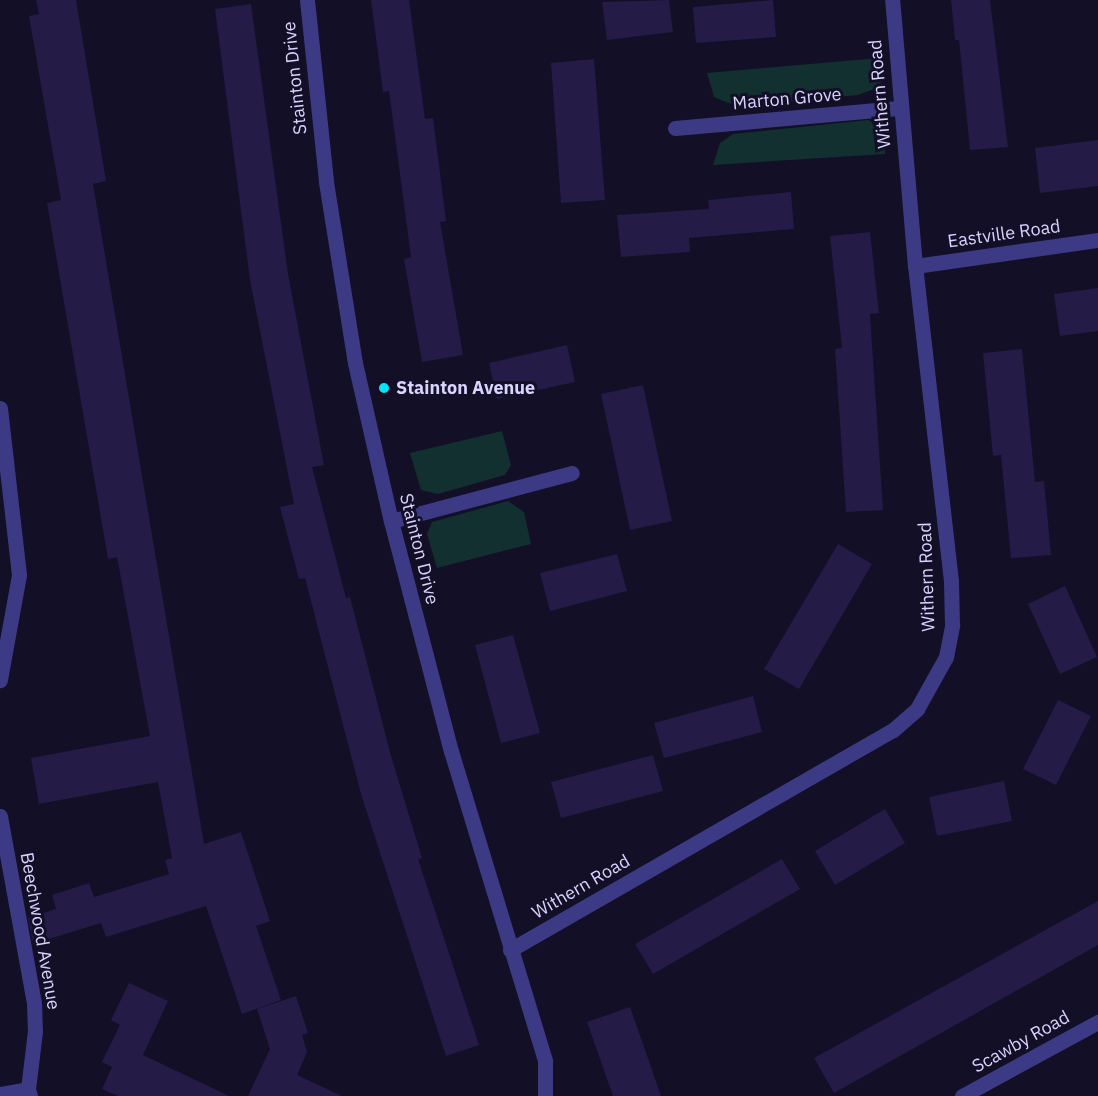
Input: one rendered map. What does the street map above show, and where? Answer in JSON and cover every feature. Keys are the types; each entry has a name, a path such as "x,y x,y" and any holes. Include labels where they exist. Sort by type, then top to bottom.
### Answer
{"street":[{"name":"Stainton Drive","path":"307,0 326,182 355,363 391,521 451,751 545,1061 545,1096"},
{"name":"Withern Road","path":"510,950 893,730 917,709 932,686 946,657 952,625 951,581 915,266 892,0"},
{"name":"Marton Grove","path":"675,128 901,108"},
{"name":"Eastville Road","path":"915,266 1098,240"},
{"path":"0,408 19,575 0,680"},
{"path":"391,521 572,473"},
{"name":"Beechwood Avenue","path":"0,816 34,1003 35,1031 29,1092"},
{"name":"Scawby Road","path":"963,1096 1098,1022"},
{"path":"0,1094 29,1092"}],"green space":[{"path":"879,58 881,82 877,88 858,95 736,106 714,97 707,73"},
{"path":"868,120 885,128 885,154 713,165 720,143 733,134"},
{"path":"502,431 511,465 505,475 438,494 421,490 410,453"},
{"path":"508,501 524,512 531,544 437,568 427,534 432,522"}],"building":[{"path":"36,0 76,0 106,181 93,184 204,844 241,832 270,921 256,926 281,1000 242,1014 206,906 106,937 101,923 33,944 28,918 56,909 52,895 89,883 94,897 169,874 165,860 172,858 158,782 39,804 31,758 150,736 117,557 108,559 47,203 61,200 29,16 39,14"},
{"path":"371,0 409,0 425,119 433,118 446,221 440,222 463,355 422,362 404,259 411,257 389,91 383,92"},
{"path":"669,0 673,32 607,40 602,2"},
{"path":"773,0 776,37 696,43 693,7"},
{"path":"951,0 990,0 1008,147 970,150 959,40 955,40"},
{"path":"251,4 288,274 324,465 312,467 346,598 350,597 391,756 422,858 418,859 479,1045 446,1056 361,794 305,578 299,579 280,507 294,504 250,280 215,9"},
{"path":"594,59 605,200 561,203 551,63"},
{"path":"1098,140 1098,186 1040,193 1035,148"},
{"path":"791,192 794,229 689,238 690,252 621,257 617,215 709,209 708,200"},
{"path":"870,232 879,313 870,314 883,510 846,512 835,349 842,348 830,236"},
{"path":"1098,288 1098,331 1060,336 1054,294"},
{"path":"567,345 575,382 497,399 489,363"},
{"path":"1022,349 1035,482 1044,481 1051,555 1011,558 1001,455 993,456 983,353"},
{"path":"643,385 672,521 630,530 601,394"},
{"path":"838,544 872,564 799,689 764,669"},
{"path":"617,554 627,591 550,611 540,573"},
{"path":"1065,586 1097,657 1060,674 1028,604"},
{"path":"513,635 540,733 501,743 475,645"},
{"path":"753,696 762,732 664,758 654,723"},
{"path":"1058,700 1091,716 1056,785 1023,769"},
{"path":"653,755 663,791 561,818 551,782"},
{"path":"1004,781 1012,821 937,836 929,797"},
{"path":"885,809 905,843 835,885 815,851"},
{"path":"782,859 800,889 653,974 635,944"},
{"path":"1098,901 1098,945 834,1093 814,1058"},
{"path":"129,983 168,1001 143,1055 229,1096 118,1096 102,1089 112,1067 102,1062 120,1025 111,1020"},
{"path":"296,996 308,1033 302,1035 307,1052 297,1075 342,1096 248,1096 270,1049 257,1009"},
{"path":"630,1007 661,1096 613,1096 587,1022"}],"place":[{"name":"Stainton Avenue","path":"384,388"}]}
